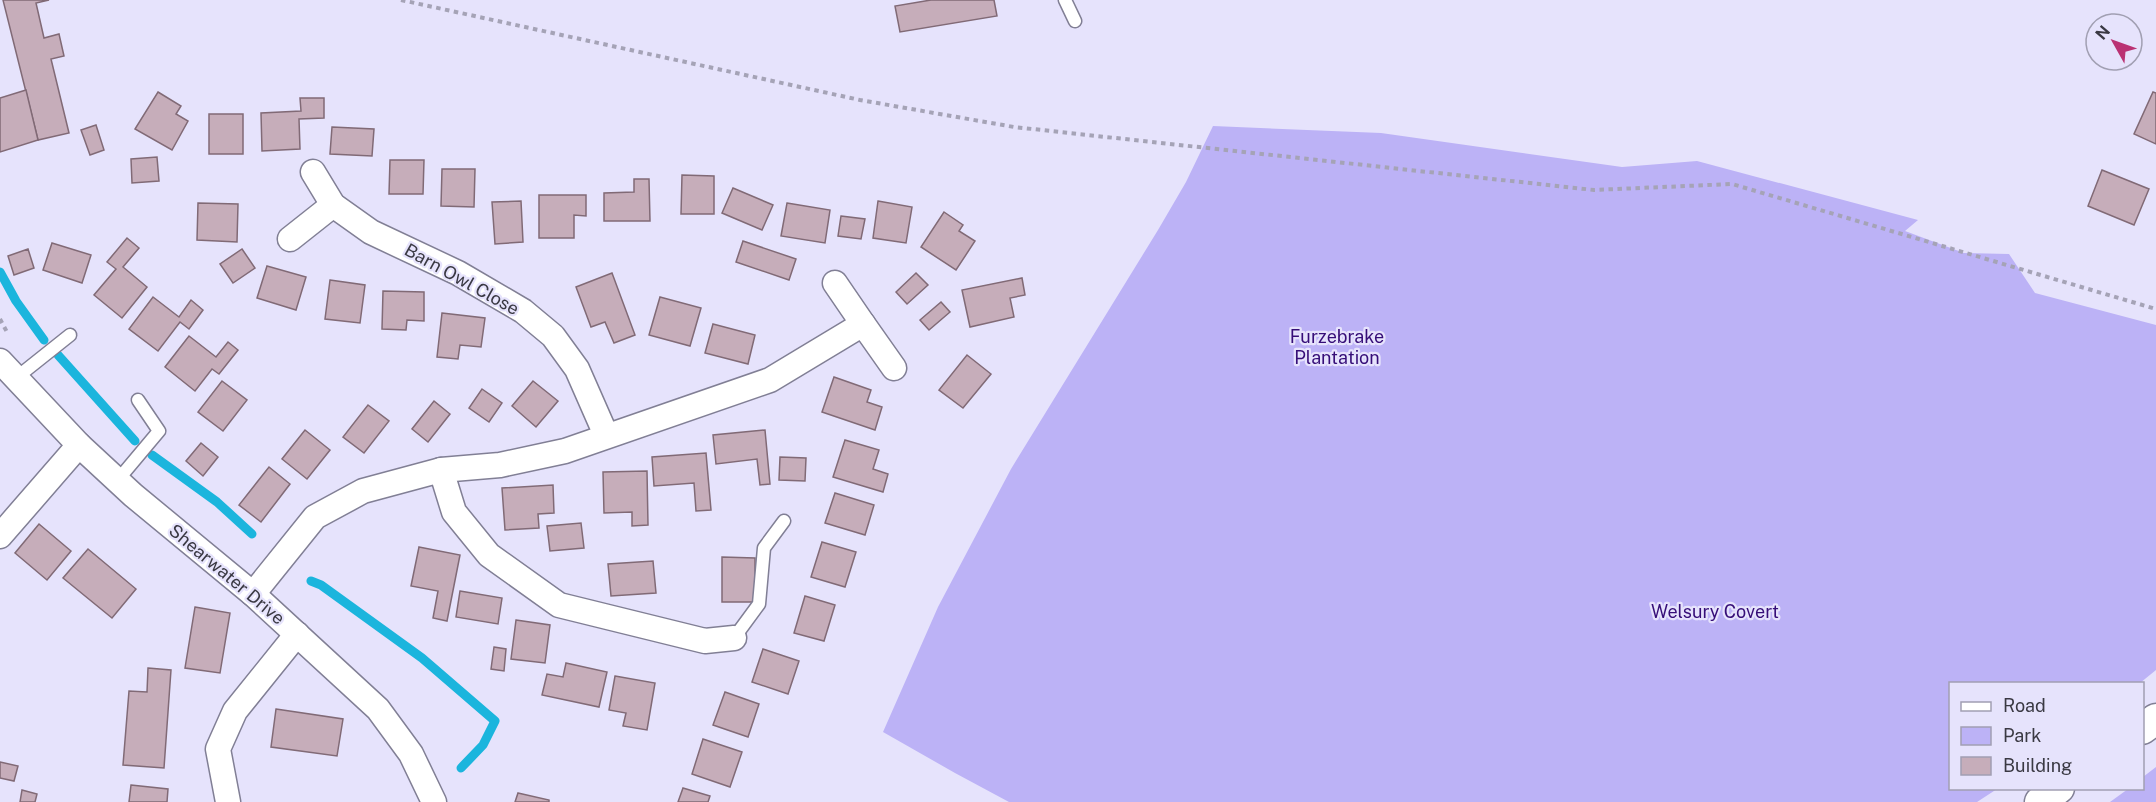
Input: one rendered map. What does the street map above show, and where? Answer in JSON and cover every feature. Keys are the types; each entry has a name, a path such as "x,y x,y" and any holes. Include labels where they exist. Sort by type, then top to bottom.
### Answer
{"street":[{"name":"Barn Owl Close","path":"313,172 333,205 371,231 458,273 523,311 553,336 577,369 606,435"},
{"path":"290,239 333,205"},
{"path":"836,283 894,368"},
{"path":"253,594 315,517 363,491 441,470 511,462 565,451 770,380 862,324"},
{"name":"Shearwater Drive","path":"8,370 79,445 117,481 253,594 378,709 411,754 434,802"},
{"path":"0,536 79,445"},
{"path":"441,470 454,512 489,555 559,606 705,641 734,638"},
{"path":"228,802 219,749 235,711 297,634"},
{"path":"2040,802 2058,790"}],"lane":[{"path":"1065,0 1074,21"},
{"path":"8,370 70,335"},
{"path":"117,481 159,431 138,400"},
{"path":"734,638 759,604 764,548 784,521"}],"path":[{"path":"401,0 860,100 1014,127 1594,190 1732,184 2156,309"}],"green space":[{"path":"1213,126 1381,133 1622,167 1697,161 1918,220 1905,231 1964,253 2009,254 2035,293 2156,325 2156,670 2141,682 1949,682 1949,790 1995,790 1977,802 1009,802 883,732 938,607 1011,469 1186,182"},
{"path":"2156,767 2156,802 2110,802 2127,790 2144,790 2144,776"}],"building":[{"path":"3,0 49,0 36,3 44,38 59,34 64,56 51,59 69,133 38,140"},
{"path":"931,0 994,0 997,16 900,32 895,6"},
{"path":"26,90 38,140 0,152 0,98"},
{"path":"158,92 181,106 176,114 188,121 172,150 135,129"},
{"path":"2153,92 2156,93 2156,144 2134,134"},
{"path":"300,98 324,98 324,118 299,119 300,149 262,151 261,113 301,111"},
{"path":"209,114 243,114 243,154 209,154"},
{"path":"96,125 104,150 90,155 81,130"},
{"path":"332,127 374,129 372,156 330,154"},
{"path":"157,157 159,181 132,183 131,159"},
{"path":"390,160 424,160 423,194 389,194"},
{"path":"442,169 475,169 474,207 441,206"},
{"path":"2102,170 2149,189 2134,225 2088,206"},
{"path":"682,175 714,176 714,214 681,214"},
{"path":"634,179 649,179 650,221 604,221 604,193 634,192"},
{"path":"733,188 773,205 762,230 722,213"},
{"path":"539,195 586,195 586,216 574,215 574,238 539,238"},
{"path":"521,201 523,242 495,244 492,202"},
{"path":"878,201 912,207 906,243 873,238"},
{"path":"198,203 238,204 237,242 197,240"},
{"path":"787,203 830,210 825,243 781,236"},
{"path":"944,212 963,225 959,231 975,241 956,270 921,247"},
{"path":"841,216 865,219 861,239 838,236"},
{"path":"127,238 139,248 123,267 147,287 122,318 94,295 116,269 107,262"},
{"path":"743,241 796,259 789,280 736,262"},
{"path":"52,243 91,255 82,283 43,270"},
{"path":"28,249 34,268 14,275 8,256"},
{"path":"242,249 255,268 233,283 220,264"},
{"path":"267,266 306,277 296,310 257,298"},
{"path":"612,273 635,335 614,343 605,322 591,327 576,287"},
{"path":"916,273 928,285 907,304 896,292"},
{"path":"1022,278 1025,295 1010,298 1014,317 970,327 962,290"},
{"path":"330,280 365,285 360,323 325,319"},
{"path":"383,291 424,292 424,321 407,320 406,330 382,329"},
{"path":"153,297 179,317 191,300 203,310 189,329 180,322 158,351 129,329"},
{"path":"660,297 701,308 690,346 649,335"},
{"path":"941,302 950,312 929,330 920,320"},
{"path":"442,313 485,318 481,347 460,345 458,359 437,357"},
{"path":"713,324 755,335 748,364 705,353"},
{"path":"189,336 216,357 228,342 238,350 219,374 212,369 195,391 165,367"},
{"path":"967,355 991,374 963,408 939,390"},
{"path":"834,377 871,390 867,402 882,407 875,430 822,412"},
{"path":"222,381 247,400 223,431 198,412"},
{"path":"533,381 558,401 536,427 512,406"},
{"path":"482,389 502,403 489,422 469,408"},
{"path":"434,401 450,414 428,442 412,429"},
{"path":"368,405 389,421 364,453 343,437"},
{"path":"305,430 330,450 307,479 282,459"},
{"path":"765,430 770,484 760,485 757,459 716,464 713,435"},
{"path":"845,440 879,450 873,469 888,474 883,492 833,477"},
{"path":"201,443 218,457 203,476 186,461"},
{"path":"706,453 711,510 696,511 694,483 654,486 652,457"},
{"path":"780,457 806,458 805,481 779,480"},
{"path":"269,467 290,484 261,522 239,505"},
{"path":"647,471 648,525 632,526 632,512 604,513 603,472"},
{"path":"553,485 554,513 538,514 539,528 505,530 502,488"},
{"path":"835,493 874,505 865,535 825,523"},
{"path":"581,523 584,548 550,551 547,526"},
{"path":"39,524 71,551 47,580 15,553"},
{"path":"822,542 856,552 845,587 811,577"},
{"path":"419,547 460,555 447,621 433,618 438,591 411,586"},
{"path":"88,549 136,589 112,618 63,578"},
{"path":"722,557 755,558 755,602 722,602"},
{"path":"653,561 656,593 611,596 608,564"},
{"path":"460,591 502,598 498,624 456,617"},
{"path":"805,596 835,605 824,641 794,633"},
{"path":"195,607 230,613 220,673 185,668"},
{"path":"516,620 550,625 545,663 511,659"},
{"path":"494,647 506,649 504,671 491,669"},
{"path":"763,649 799,661 788,694 752,682"},
{"path":"566,663 607,672 599,707 542,695 547,674 563,677"},
{"path":"148,668 171,670 164,768 123,765 129,691 147,692"},
{"path":"615,676 655,683 647,730 623,726 626,713 609,710"},
{"path":"725,692 759,704 748,737 713,725"},
{"path":"276,709 343,719 337,756 271,747"},
{"path":"703,739 742,752 730,787 692,774"},
{"path":"0,762 18,766 14,781 0,778"},
{"path":"131,785 168,789 167,802 129,802"},
{"path":"683,788 710,796 708,802 678,802"},
{"path":"22,790 37,794 35,802 20,802"},
{"path":"518,793 549,800 549,802 515,802"}],"waterway":[{"path":"0,272 16,301 44,340"},
{"path":"58,355 135,441"},
{"path":"152,455 217,502 252,534"},
{"path":"311,581 321,585 422,658 495,721 483,745 461,768"}],"park label":[{"name":"Furzebrake Plantation","path":"1337,346"},
{"name":"Welsury Covert","path":"1715,611"}]}
